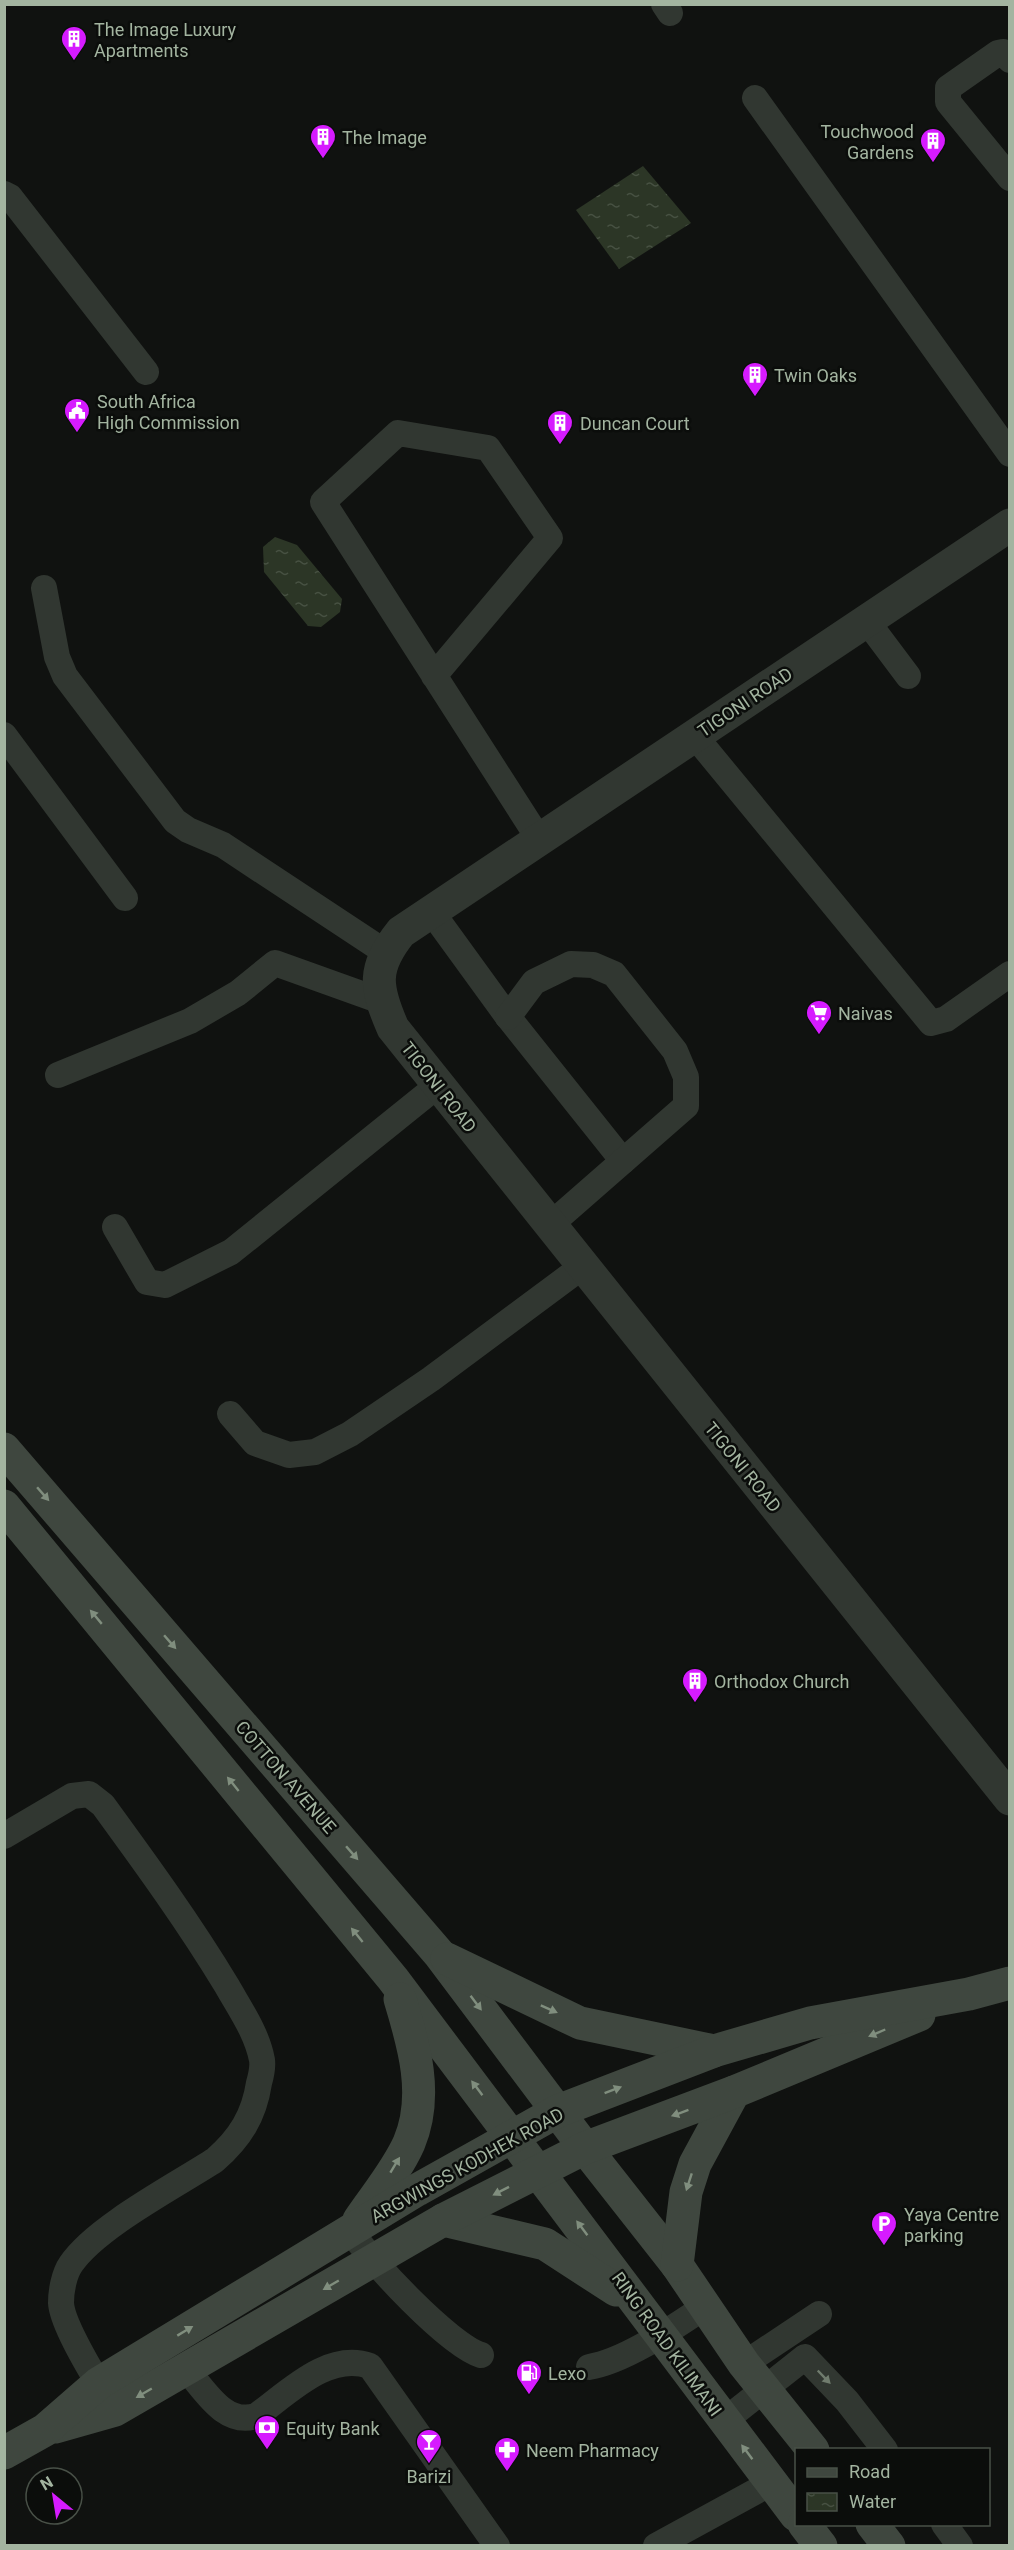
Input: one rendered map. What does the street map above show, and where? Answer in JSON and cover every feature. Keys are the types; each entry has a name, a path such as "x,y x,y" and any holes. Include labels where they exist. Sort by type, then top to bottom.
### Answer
{"main road":[{"name":"COTTON AVENUE","path":"4,1449 440,1955 558,2111"},
{"path":"4,1506 393,1979 540,2171"},
{"path":"440,1955 580,2023 714,2051"},
{"path":"351,2231 409,2142 418,2102 417,2063 393,1979"},
{"name":"ARGWINGS KODHEK ROAD","path":"4,2453 107,2397 351,2231 512,2135 558,2111 714,2051 810,2023 969,1994 1010,1983"},
{"name":"ARGWINGS KODHEK ROAD","path":"107,2397 186,2369 443,2220 585,2148 735,2092 969,1994"},
{"path":"677,2265 686,2192 692,2173 709,2135 735,2092"},
{"path":"558,2111 677,2265 754,2375 811,2448"},
{"name":"RING ROAD KILIMANI","path":"540,2171 724,2421 795,2513"},
{"path":"443,2220 545,2244 590,2270 642,2309"},
{"path":"806,2526 821,2546"},
{"path":"874,2526 889,2546"}],"street":[{"name":"TIGONI ROAD","path":"1009,526 431,911 401,932 385,952 380,965 381,1001 393,1028 437,1086 1010,1799"}],"lane":[{"path":"1010,60 1003,52 998,53 948,88 947,95 948,102 1010,178"},
{"path":"755,98 1010,454"},
{"path":"4,194 10,197 146,372"},
{"path":"434,676 550,538 488,448 398,434 323,502 434,676 539,839"},
{"path":"44,588 57,657 65,676 162,807 188,830 223,846 385,952"},
{"path":"866,620 908,676"},
{"path":"4,735 126,898"},
{"path":"694,735 931,1023 946,1019 1010,974"},
{"path":"431,911 508,1017 623,1161"},
{"path":"58,1075 190,1020 238,993 275,963 381,1001"},
{"path":"508,1017 534,982 571,964 593,965 614,974 675,1050 686,1077 686,1106 550,1225"},
{"path":"115,1227 147,1282 165,1285 231,1252 437,1086"},
{"path":"230,1414 255,1443 289,1455 315,1452 350,1434 431,1379 583,1266"},
{"path":"4,1836 72,1796 89,1794 103,1804 193,1929 246,2020 256,2040 262,2062 257,2099 245,2129 228,2147 215,2160 114,2224 70,2265 64,2280 63,2312 107,2397"},
{"path":"351,2231 373,2262 459,2344 481,2355"},
{"path":"589,2367 604,2363 662,2336 706,2306"},
{"path":"724,2421 754,2375 819,2314"},
{"path":"754,2375 805,2356 847,2401 883,2448"},
{"path":"186,2369 227,2415 246,2419 256,2416 326,2367 351,2362 370,2366 497,2546"},
{"path":"656,2546 771,2483"},
{"path":"945,2526 960,2546"}],"water":[{"path":"643,166 691,223 619,269 576,210"},
{"path":"275,537 297,545 342,599 340,612 321,627 308,626 264,572 263,547"}],"place":[{"name":"The Image Luxury Apartments","path":"74,62"},
{"name":"The Image","path":"323,160"},
{"name":"Touchwood Gardens","path":"933,164"},
{"name":"Twin Oaks","path":"755,398"},
{"name":"South Africa High Commission","path":"77,434"},
{"name":"Duncan Court","path":"560,446"},
{"name":"Naivas","path":"819,1036"},
{"name":"Orthodox Church","path":"695,1704"},
{"name":"Yaya Centre parking","path":"884,2247"},
{"name":"Lexo","path":"529,2396"},
{"name":"Equity Bank","path":"267,2451"},
{"name":"Barizi","path":"429,2465"},
{"name":"Neem Pharmacy","path":"507,2473"}]}
